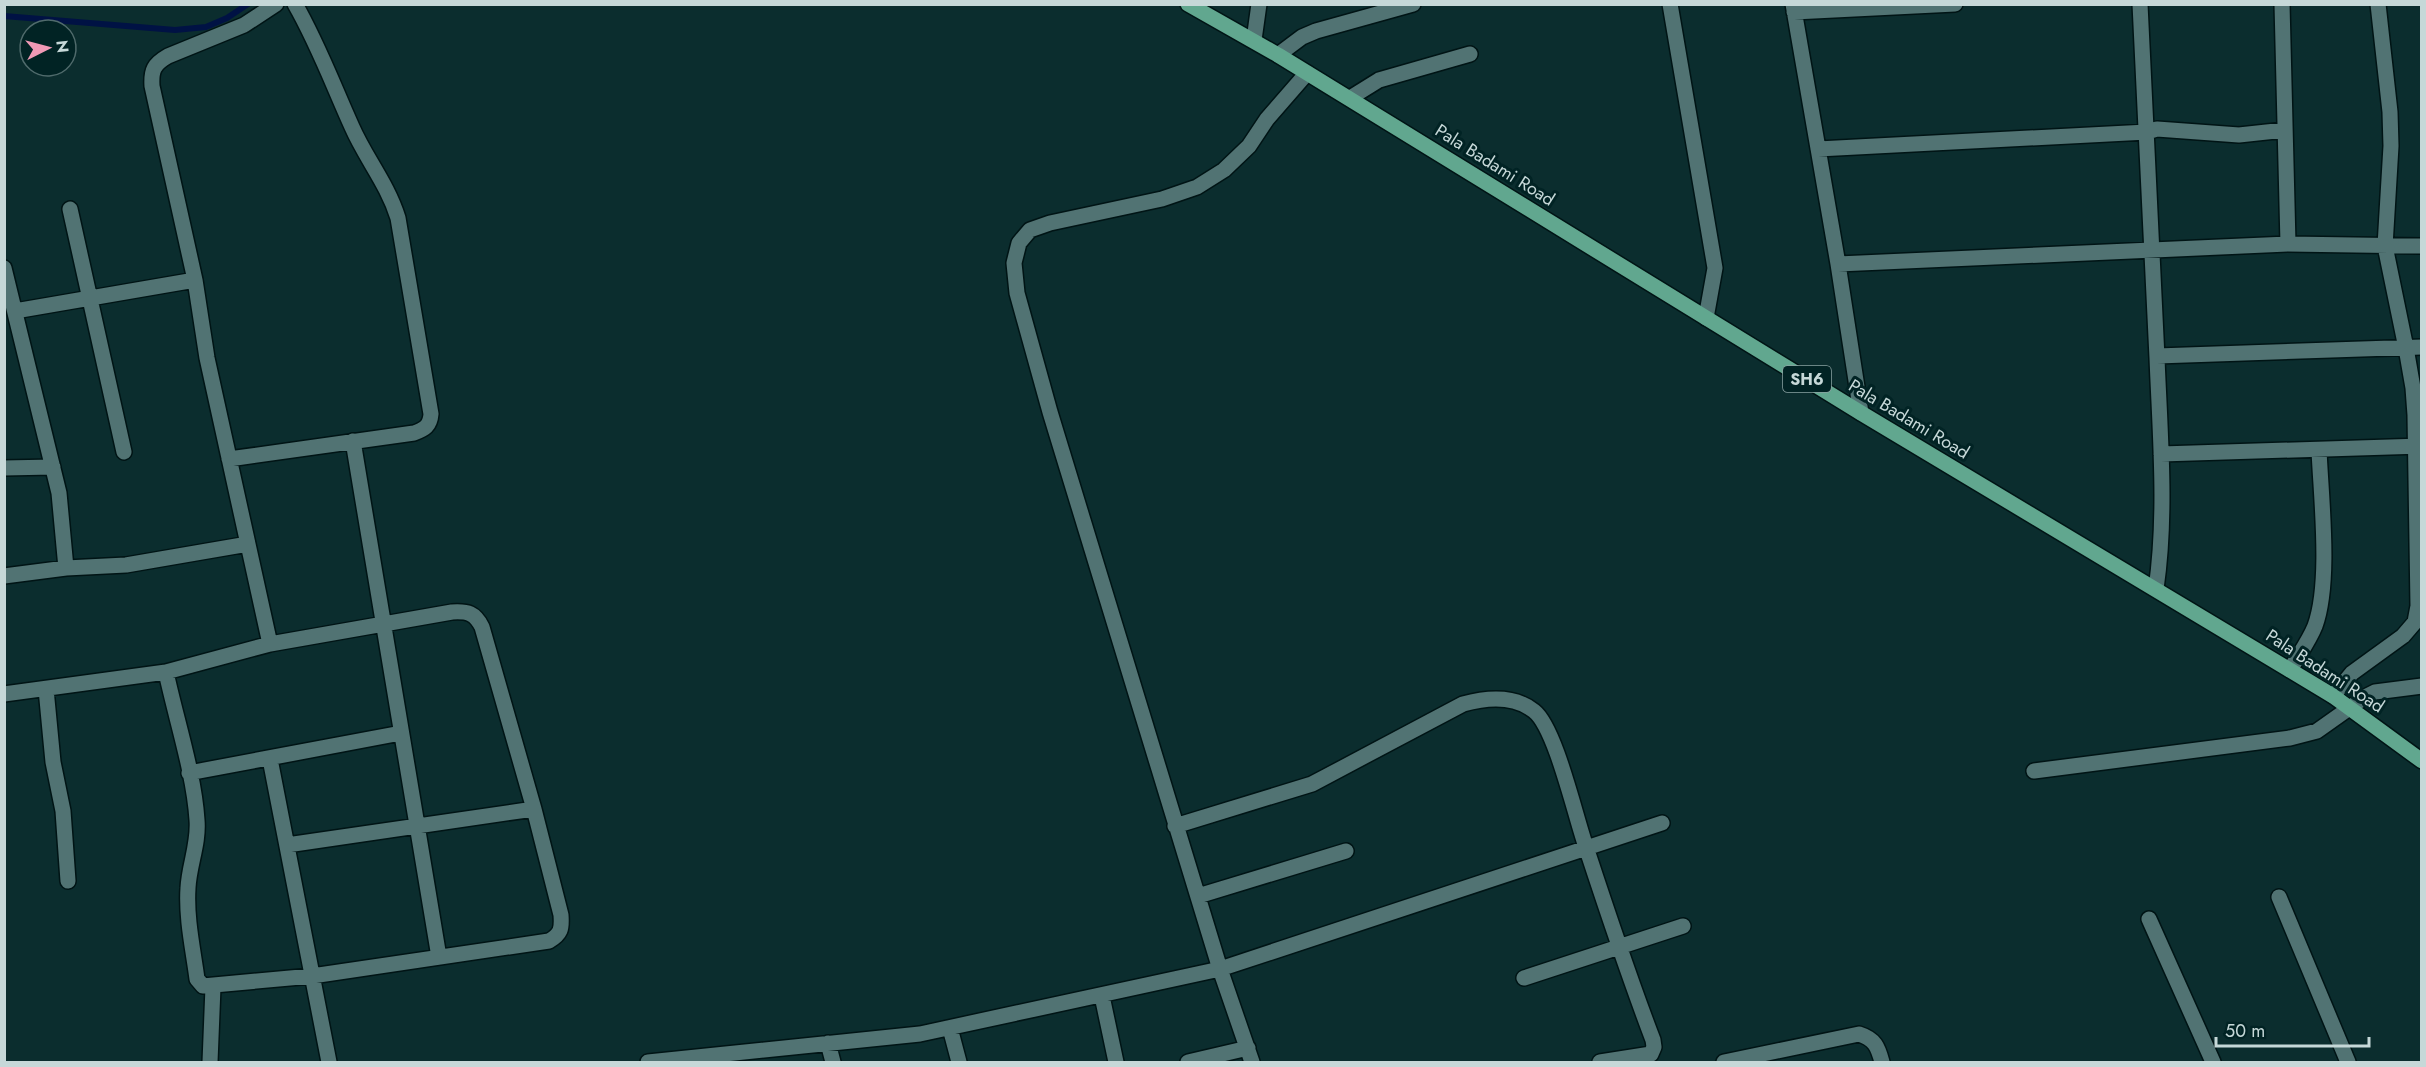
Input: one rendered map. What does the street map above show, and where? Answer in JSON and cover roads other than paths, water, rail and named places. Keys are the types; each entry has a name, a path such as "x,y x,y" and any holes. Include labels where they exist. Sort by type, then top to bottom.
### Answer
{"main road":[{"name":"Pala Badami Road","path":"1188,4 1254,40 1350,98 1861,413 2333,696 2421,761"}],"street":[{"path":"270,644 207,358 195,280 152,86 152,72 156,63 168,56 244,25 276,4"},
{"path":"229,459 425,429 430,423 431,414 399,218 392,197 353,129 316,44 295,4"},
{"path":"1254,40 1258,4"},
{"path":"1278,55 1309,34 1413,4"},
{"path":"1670,4 1715,268 1706,318"},
{"path":"1861,413 1794,8 1954,4"},
{"path":"2140,4 2161,454 2162,530 2156,589"},
{"path":"2282,4 2288,244"},
{"path":"2333,696 2352,673 2403,636 2415,622 2418,606 2418,446 2413,388 2385,246 2391,146 2390,112 2378,4"},
{"path":"1350,98 1379,80 1470,54"},
{"path":"1188,1062 1250,1055 1175,826 1050,412 1017,293 1014,263 1020,243 1030,230 1050,223 1162,199 1197,187 1224,170 1249,146 1267,119 1307,73"},
{"path":"1818,149 2147,132 2157,129 2239,135 2285,130"},
{"path":"70,209 124,452"},
{"path":"1838,264 2153,252 2288,244 2421,246"},
{"path":"4,268 53,467 66,568"},
{"path":"15,311 91,296 195,280"},
{"path":"2157,356 2421,347"},
{"path":"353,441 439,957"},
{"path":"2161,454 2418,446"},
{"path":"2290,670 2314,627 2320,606 2323,547 2319,450"},
{"path":"4,468 53,467"},
{"path":"4,576 66,568 126,565 248,544"},
{"path":"4,694 166,672 270,644 467,611 477,616 482,627 534,809 561,915 562,927 558,936 549,940 312,976 213,987 203,986 197,979 187,904 188,884 197,838 197,820 166,672"},
{"path":"2034,771 2290,738 2317,731 2375,692 2421,686"},
{"path":"46,689 53,762 63,810 68,881"},
{"path":"1175,826 1312,784 1463,704 1496,699 1518,703 1534,710 1545,724 1653,1047 1651,1054 1644,1056 1600,1062"},
{"path":"189,774 401,733"},
{"path":"270,759 329,1062"},
{"path":"287,845 534,809"},
{"path":"648,1062 711,1059 828,1043 920,1034 1220,969 1662,823"},
{"path":"1198,896 1346,851"},
{"path":"2279,897 2348,1062"},
{"path":"2149,919 2213,1062"},
{"path":"1524,978 1683,926"},
{"path":"210,1062 213,987"},
{"path":"1102,996 1116,1062"},
{"path":"950,1029 959,1062"},
{"path":"1724,1062 1859,1034 1870,1038 1877,1044 1882,1062"},
{"path":"828,1043 833,1062"}],"waterway":[{"path":"4,16 175,30 206,27 227,18 248,4"}]}
